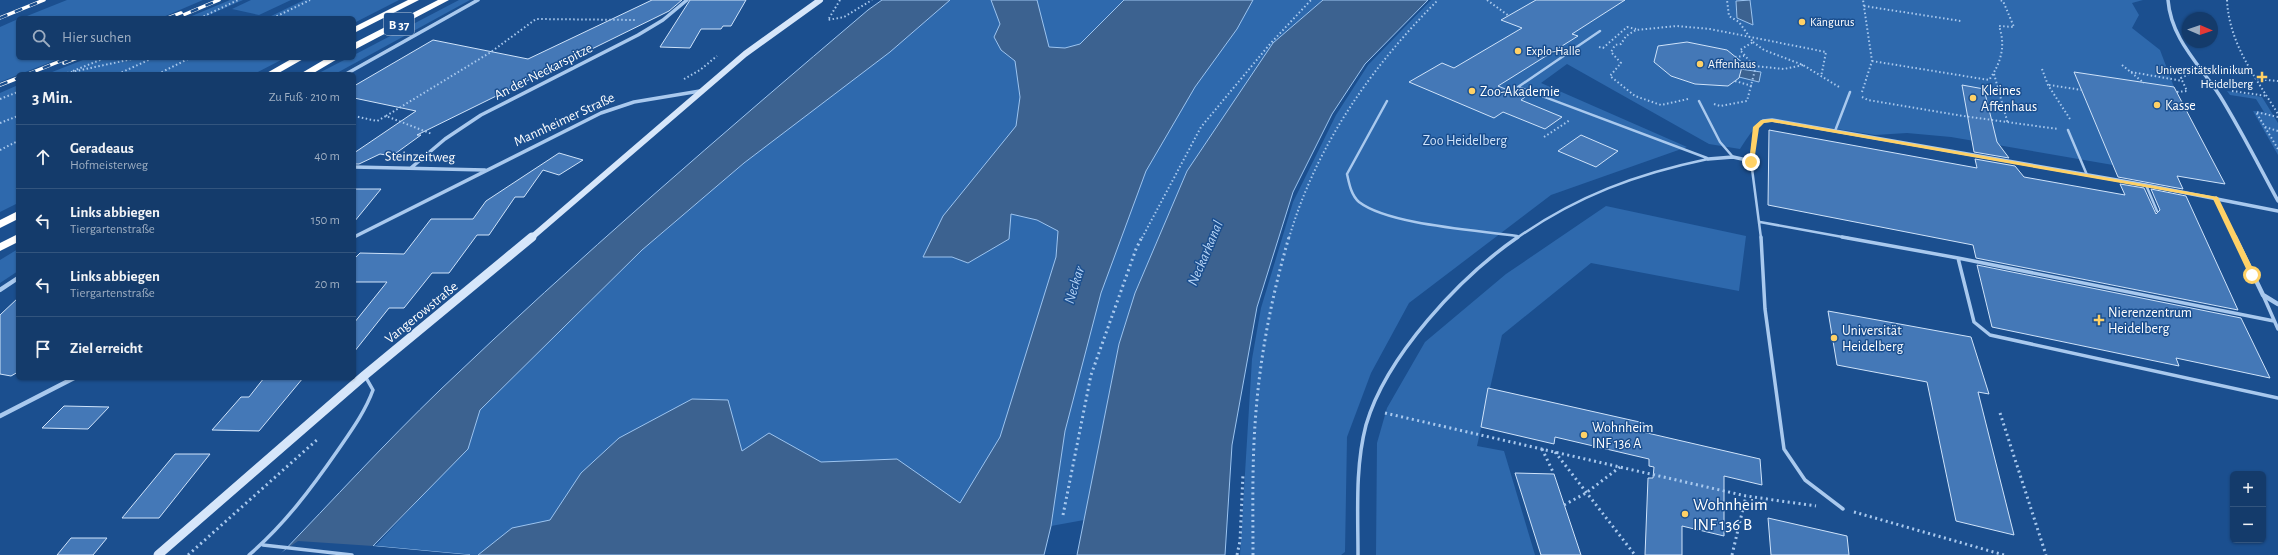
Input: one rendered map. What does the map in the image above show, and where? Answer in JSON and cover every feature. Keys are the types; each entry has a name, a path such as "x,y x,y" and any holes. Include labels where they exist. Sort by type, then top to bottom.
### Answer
{"highway":[{"name":"B 37","path":"356,29 415,0"},
{"name":"B 37","path":"356,46 445,0"},
{"path":"274,72 296,60"},
{"path":"309,72 330,60"},
{"path":"0,225 16,215"},
{"path":"0,248 16,238"}],"street":[{"path":"350,72 478,0"},
{"name":"An der Neckarspitze","path":"412,167 445,139 481,115 638,35 663,20 687,0"},
{"path":"702,91 745,54 820,0"},
{"path":"2168,0 2169,12 2179,37 2200,72 2214,88 2278,202"},
{"name":"Mannheimer Straße","path":"356,236 486,170 621,105 702,91"},
{"name":"Vangerowstraße","path":"158,555 365,375 564,211 702,91"},
{"path":"1708,158 1733,157 1751,162 1756,127 1763,121 1788,123 2146,185 2278,211"},
{"name":"Steinzeitweg","path":"356,167 412,167 486,170"},
{"path":"2216,198 2263,295 2278,304"},
{"path":"0,290 16,279"},
{"path":"0,416 70,380"}],"lane":[{"path":"1600,31 1518,87 1546,98 1573,106 1708,158"},
{"path":"1835,131 1836,124 1843,114 1850,92"},
{"path":"1387,101 1347,174 1350,188 1358,200 1378,212 1411,221 1517,236"},
{"path":"1699,101 1720,142 1733,157"},
{"path":"2068,130 2080,164 2087,175"},
{"path":"1358,555 1361,450 1372,410 1397,362 1430,317 1474,271 1517,236 1590,194 1666,166 1708,158"},
{"path":"1751,162 1760,222 1765,309 1784,449 1805,480 1843,509"},
{"path":"2146,185 2157,212"},
{"path":"1760,222 1958,258 2274,321"},
{"path":"1958,258 1974,322 1990,334 2278,398"},
{"path":"2263,295 2278,329"},
{"path":"249,555 263,544 289,517 366,409 373,390 365,375"},
{"path":"263,544 352,555"}],"path":[{"path":"204,16 238,0"},
{"path":"277,16 310,0"},
{"path":"840,0 828,20 844,17 872,0"},
{"path":"1063,515 1091,375 1136,249 1201,127 1270,44 1311,0"},
{"path":"1253,555 1254,458 1259,382 1271,309 1290,236 1308,185 1349,107 1386,55 1409,28 1438,0"},
{"path":"1487,0 1497,9 1509,16"},
{"path":"1727,0 1729,16 1739,22 1746,36 1752,42 1764,50 1803,65 1821,77 1850,92"},
{"path":"1863,0 1872,60 1868,78 1860,96 1868,100 2008,124 2068,130 2071,121 2048,84 2042,69"},
{"path":"1872,60 1989,80 1997,70 2003,51 2003,37 1999,26 2014,27 2003,1 2000,0"},
{"path":"2227,0 2231,31 2278,115"},
{"path":"1864,6 1960,21"},
{"path":"356,117 377,122 491,52 536,19 663,20"},
{"path":"1752,42 1740,50 1754,66 1755,70 1747,101 1720,106 1689,99 1661,105 1635,96 1610,76 1620,63 1611,52 1615,45 1621,44 1626,36 1636,30 1677,26 1710,29 1826,52 1821,77"},
{"path":"682,80 700,70 722,53"},
{"path":"1735,57 1745,56"},
{"path":"71,72 100,60"},
{"path":"75,72 128,60"},
{"path":"122,72 149,60"},
{"path":"162,72 186,60"},
{"path":"1754,66 1784,69 1803,65"},
{"path":"2122,65 2144,83"},
{"path":"2131,72 2183,81"},
{"path":"2176,92 2187,91 2182,78 2193,72"},
{"path":"1994,74 2008,124"},
{"path":"2257,79 2278,81"},
{"path":"1735,81 1752,86"},
{"path":"2048,84 2082,90"},
{"path":"2214,88 2268,96"},
{"path":"0,99 16,93"},
{"path":"1544,137 1569,121 1573,106"},
{"path":"2278,115 2256,112 2278,149"},
{"path":"386,116 445,139"},
{"path":"0,123 16,117"},
{"path":"2265,127 2278,131"},
{"path":"0,150 16,142"},
{"path":"1372,410 1746,496 1843,509 2004,555"},
{"path":"2000,413 2046,555"},
{"path":"1542,449 1554,474"},
{"path":"1555,452 1635,555"},
{"path":"1564,505 1586,493 1620,466"},
{"path":"1237,555 1240,541 1243,474"},
{"path":"1732,555 1746,496"}],"green space":[{"path":"67,0 203,0 166,16 27,16"},
{"path":"230,0 243,0 207,16 192,16"},
{"path":"251,0 291,0 259,15 232,9"},
{"path":"304,0 399,0 356,22 356,16 271,16"},
{"path":"459,0 470,0 339,72 321,72 344,60 356,60 356,54"},
{"path":"950,0 1323,0 1273,43 1187,171 1135,293 1119,344 1084,520 1051,526 1065,431 1090,332 1054,446 1040,555 367,555 469,446 480,410 642,250 744,163"},
{"name":"Zoo Heidelberg","path":"1431,0 2143,0 2132,3 2139,15 2132,28 2160,50 2174,87 2074,72 2113,165 1951,137 1907,133 1875,135 1773,119 1767,120 1757,126 1740,149 1709,144 1567,64 1541,83 1687,147 1551,195 1409,303 1371,373 1347,437 1345,552 1341,555 1240,555 1252,359 1261,308 1293,202 1336,115 1368,65"},
{"path":"16,20 16,60 56,60 25,72 16,72 16,76 0,82 0,27"},
{"path":"83,60 281,60 258,72 52,72"},
{"path":"16,86 16,204 0,212 0,93"},
{"path":"2227,91 2262,97 2278,123 2278,155 2253,111 2264,112 2256,99 2230,95"},
{"path":"1606,206 1746,236 1739,291 1591,263 1502,335 1477,446 1504,451 1535,555 1376,555 1377,443 1387,408 1425,342 1506,274"},
{"path":"16,250 16,272 0,283 0,260"}],"water":[{"path":"882,0 950,0 890,52 744,163 642,250 480,410 468,449 373,546 470,555 280,555 379,451 440,390 545,292 705,150 868,10"},
{"name":"Neckar","path":"991,0 1037,0 1049,47 1065,48 1080,44 1124,0 1253,0 1237,29 1195,87 1146,171 1101,293 1065,431 1051,526 1044,555 478,555 512,528 550,520 581,473 619,438 692,399 728,400 742,451 769,433 821,462 897,459 960,503 1000,437 1056,257 1058,231 1037,220 1011,214 1009,239 968,263 952,257 923,257 943,216 1016,126 1020,97 1015,61 1001,50 994,37 1000,24"},
{"name":"Neckarkanal","path":"1323,0 1428,0 1365,64 1332,114 1293,192 1257,307 1232,445 1225,555 1077,555 1119,344 1135,293 1187,171 1273,43"},
{"path":"1750,0 1753,25 1737,18 1736,1"},
{"path":"1740,69 1761,72 1759,82 1739,77"}],"pier":[{"path":"298,541 373,546 470,555 278,555"}],"building":[{"path":"652,0 682,0 669,11 417,135 421,135 392,156 380,154 356,164 356,152 416,111 356,98 356,85 433,40 528,59"},
{"path":"690,0 746,0 731,26 723,26 721,29 701,29 690,48 660,47"},
{"path":"1536,0 1625,0 1572,34 1578,36 1498,86 1525,97 1521,100 1562,117 1545,129 1503,112 1494,118 1409,82 1442,63 1454,68 1522,28 1501,20"},
{"name":"Affenhaus","path":"1687,42 1727,50 1743,63 1739,78 1728,86 1695,84 1671,76 1654,62 1658,46"},
{"path":"2074,72 2174,87 2225,184 2177,176 2183,189 2118,177"},
{"path":"1962,85 1984,89 1997,142 2009,158 1974,152"},
{"path":"1769,130 1977,168 1975,159 2015,166 2024,177 2125,195 2120,184 2144,188 2156,214 2160,210 2151,189 2186,196 2238,310 1976,258 1973,245 1768,205"},
{"path":"1581,135 1618,151 1596,167 1558,151"},
{"path":"559,153 583,160 559,175 543,170 524,197 515,197 489,235 477,235 449,273 432,273 404,308 389,308 356,349 356,321 387,282 356,282 356,257 360,253 404,254 431,219 473,219 486,201"},
{"path":"356,189 381,189 356,220"},
{"name":"Nierenzentrum Heidelberg","path":"1977,265 2241,318 2270,378 2176,358 2179,366 1992,327"},
{"path":"16,300 16,373 11,376 0,374 0,315"},
{"path":"1828,311 1971,337 1989,394 1978,392 2014,535 1956,521 1927,382 1837,365"},
{"path":"262,380 301,380 259,431 212,430 241,397 249,397"},
{"name":"Wohnheim INF 136 A","path":"1488,388 1644,423 1643,432 1760,459 1762,485 1724,476 1724,536 1682,526 1682,555 1645,555 1648,478 1653,478 1654,467 1649,466 1649,459 1555,437 1554,444 1481,427"},
{"path":"64,406 109,407 88,429 42,428"},
{"path":"175,454 210,454 159,518 122,518"},
{"path":"1515,473 1554,474 1581,555 1541,555"},
{"path":"1768,518 1847,536 1849,555 1771,555"},
{"path":"71,538 107,538 93,555 57,555"}],"railway":[{"path":"0,18 44,0"},
{"path":"181,16 219,0"},
{"path":"173,16 181,13"},
{"path":"33,72 63,60"},
{"path":"64,63 72,60"},
{"path":"0,85 16,79"}],"place":[{"name":"Kängurus","path":"1802,22"},
{"name":"Explo-Halle","path":"1518,51"},
{"name":"Affenhaus","path":"1700,64"},
{"name":"Universitätsklinikum Heidelberg","path":"2262,77"},
{"name":"Zoo-Akademie","path":"1472,91"},
{"name":"Kleines Affenhaus","path":"1973,98"},
{"name":"Kasse","path":"2157,105"},
{"name":"Nierenzentrum Heidelberg","path":"2099,320"},
{"name":"Universität Heidelberg","path":"1834,338"},
{"name":"Wohnheim INF 136 A","path":"1584,435"},
{"name":"Wohnheim INF 136 B","path":"1685,514"}],"route":[{"path":"1751,162 1756,127 1763,121 1772,120 2216,198 2252,275"}]}
